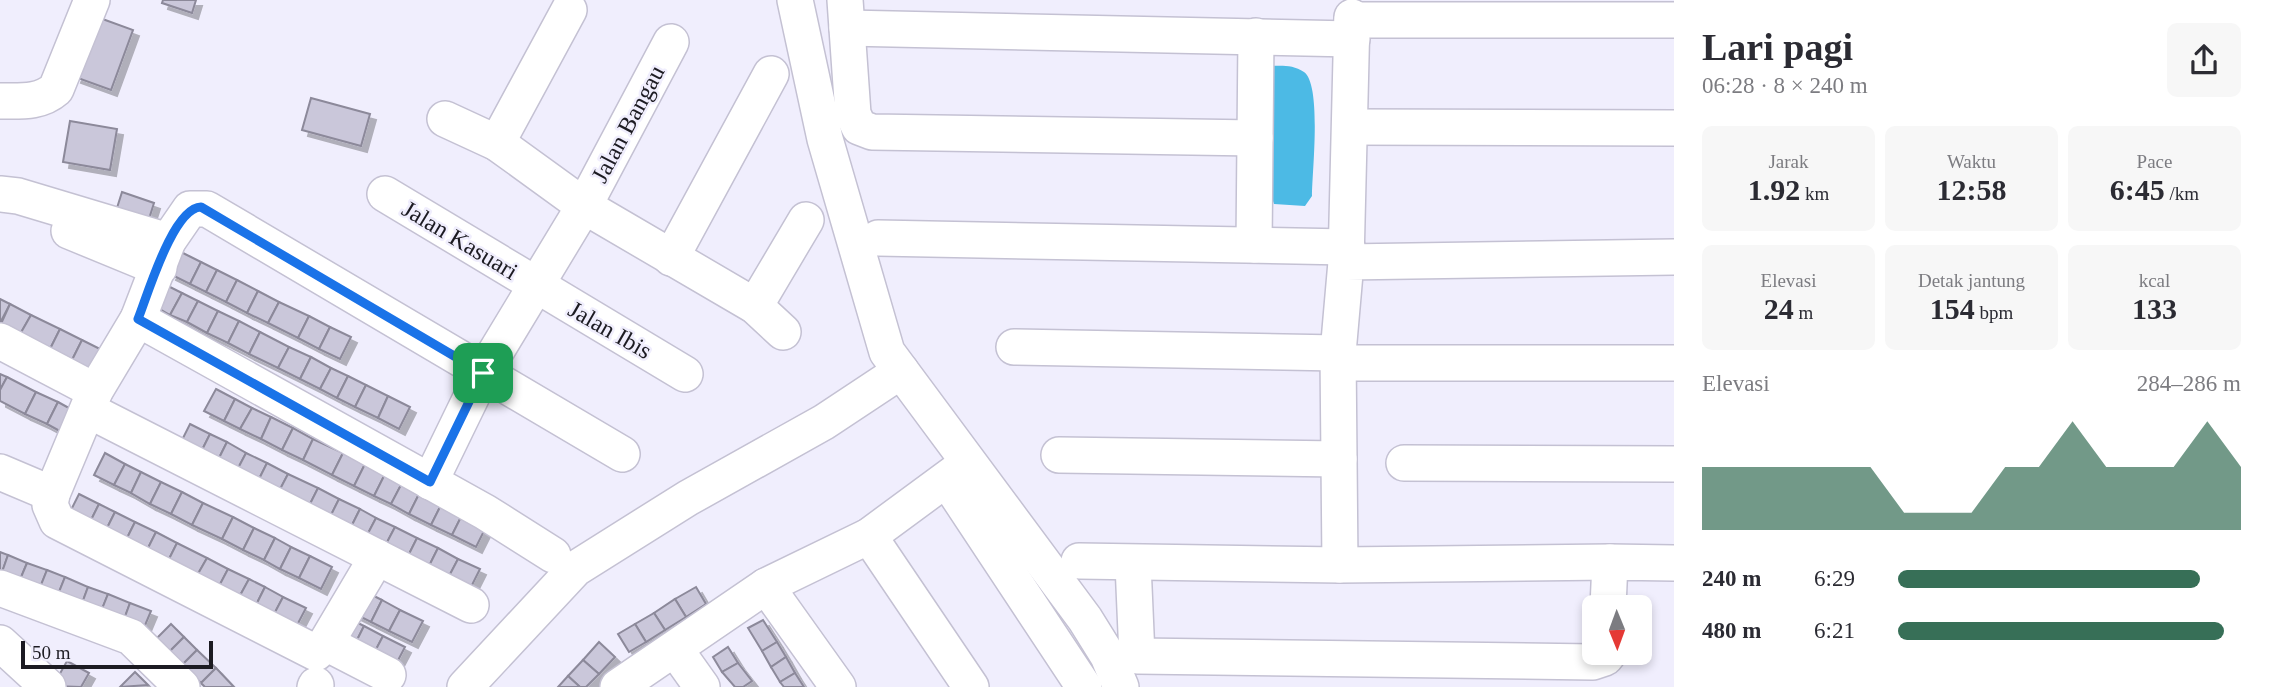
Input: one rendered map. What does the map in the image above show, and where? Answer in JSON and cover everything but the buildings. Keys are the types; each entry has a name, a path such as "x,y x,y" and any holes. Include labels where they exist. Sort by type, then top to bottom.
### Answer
{"street":[{"path":"0,101 31,101 46,97 56,89 92,0"},
{"path":"795,0 825,139 867,291 887,352 901,371 957,472 1084,687"},
{"path":"497,143 569,10"},
{"path":"1255,138 872,132 859,127 853,114 846,14 1256,36 1352,20 1674,20"},
{"path":"1340,565 1338,358 1346,255 1352,20"},
{"path":"1254,245 1256,36"},
{"name":"Jalan Bangau","path":"430,482 483,373 584,206 671,42"},
{"path":"671,258 771,74"},
{"path":"445,119 497,143 584,206 755,306 783,332"},
{"path":"1350,127 1674,128"},
{"name":"Jalan Kasuari","path":"385,194 535,286"},
{"path":"9,195 163,255"},
{"path":"377,558 326,643 316,653 57,522 50,505 52,494 91,401 138,319 163,255 190,209 207,209 622,454"},
{"path":"755,306 806,220"},
{"path":"878,238 1254,245 1346,255 1674,257"},
{"name":"Jalan Ibis","path":"535,286 685,374"},
{"path":"138,319 430,482 553,555"},
{"path":"0,341 91,401 377,558 471,605"},
{"path":"1013,348 1338,358 1674,363"},
{"path":"465,687 575,569 688,498 824,422 901,371"},
{"path":"1059,455 1339,459"},
{"path":"1404,463 1674,464"},
{"path":"0,472 52,494"},
{"path":"625,685 766,586 869,536 957,472"},
{"path":"957,472 1085,619 1108,656 1121,687"},
{"path":"869,536 971,687"},
{"path":"1079,561 1133,564 1340,565 1674,563"},
{"path":"1609,595 1610,562"},
{"path":"1133,564 1137,656 1506,674 1582,664"},
{"path":"766,586 838,687"},
{"path":"0,588 131,637 182,687"},
{"path":"0,643 48,687"},
{"path":"326,643 388,675"},
{"path":"675,649 702,687"}],"water":[{"path":"1267,66 1295,68 1304,72 1310,80 1313,93 1314,150 1312,196 1305,206 1274,204 1267,183"}],"route":[{"path":"201,207 483,373 430,482 138,319 168,241 186,213 190,209 201,207"}]}
